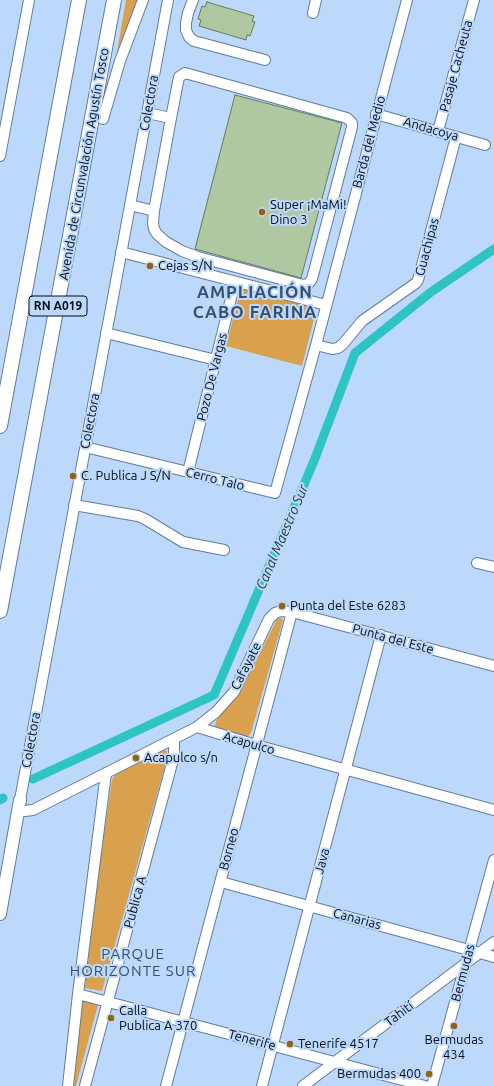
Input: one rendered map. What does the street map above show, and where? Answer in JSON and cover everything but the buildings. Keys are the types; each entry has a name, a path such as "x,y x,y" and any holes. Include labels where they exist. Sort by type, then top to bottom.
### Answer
{"highway":[{"path":"60,102 64,29 69,0"},
{"name":"RN A019","path":"0,426 79,0"},
{"name":"Avenida de Circunvalación Agustín Tosco","path":"0,611 114,0"}],"main road":[{"name":"Colectora","path":"0,914 20,800"}],"street":[{"path":"0,156 29,0"},
{"path":"103,119 120,61 143,0"},
{"name":"Colectora","path":"20,800 168,0"},
{"path":"194,0 188,13 186,23 186,30 189,38 194,41 266,60"},
{"path":"313,13 316,0"},
{"name":"Barda del Medio","path":"275,493 316,345 407,0"},
{"name":"Pasaje Cacheuta","path":"438,131 474,0"},
{"path":"185,73 347,118 352,123 312,279 308,284 303,285 198,257 182,251 166,242 157,234 153,223 154,212 180,77 185,73"},
{"path":"147,113 171,118"},
{"name":"Andacoya","path":"376,114 485,145"},
{"name":"Guachipas","path":"316,345 332,349 338,348 362,321 416,283 456,137"},
{"path":"130,205 154,212"},
{"path":"121,252 326,305"},
{"name":"Pozo De Vargas","path":"188,472 236,282"},
{"path":"106,333 216,360"},
{"name":"Cerro Talo","path":"85,447 275,493"},
{"path":"74,505 138,516 183,542 224,550"},
{"path":"477,563 494,568"},
{"name":"Cafayate","path":"197,727 216,712 234,692 269,618 275,613 282,611 292,612"},
{"name":"Punta del Este","path":"292,612 494,666"},
{"name":"Borneo","path":"166,1086 292,612"},
{"name":"Java","path":"262,1086 381,635"},
{"path":"17,812 33,810 174,740 197,727"},
{"name":"Acapulco","path":"197,727 256,745 494,810"},
{"name":"Publica A","path":"85,1086 174,756 174,740"},
{"path":"68,1086 106,773"},
{"name":"Bermudas","path":"432,1086 494,860"},
{"name":"Canarias","path":"221,882 494,957"},
{"name":"Tahití","path":"303,1086 494,942"},
{"name":"Tenerife","path":"78,994 425,1086"}],"shaded area":[{"path":"126,0 137,0 115,64"},
{"path":"247,288 313,306 315,315 302,366 226,346 239,295 242,290"},
{"path":"281,618 283,620 251,733 244,737 218,730 215,726 216,721 255,663 277,619"},
{"path":"161,750 166,750 168,755 102,991 85,988 98,875 112,780 116,773"},
{"path":"83,1001 98,1005 76,1086 72,1086"}],"waterway":[{"name":"Canal Maestro Sur","path":"33,779 214,695 314,461 355,353 431,292 494,249"}],"place":[{"name":"Super ¡MaMi! Dino 3","path":"262,212"},
{"name":"Cejas S/N","path":"150,266"},
{"name":"C. Publica J S/N","path":"73,476"},
{"name":"Punta del Este 6283","path":"282,606"},
{"name":"Acapulco s/n","path":"136,758"},
{"name":"Calla Publica A 370","path":"111,1018"},
{"name":"Bermudas 434","path":"454,1026"},
{"name":"Tenerife 4517","path":"290,1044"},
{"name":"Bermudas 400","path":"429,1074"}],"district":[{"name":"AMPLIACIÓN CABO FARINA","path":"255,302"},
{"name":"PARQUE HORIZONTE SUR","path":"133,962"}]}
